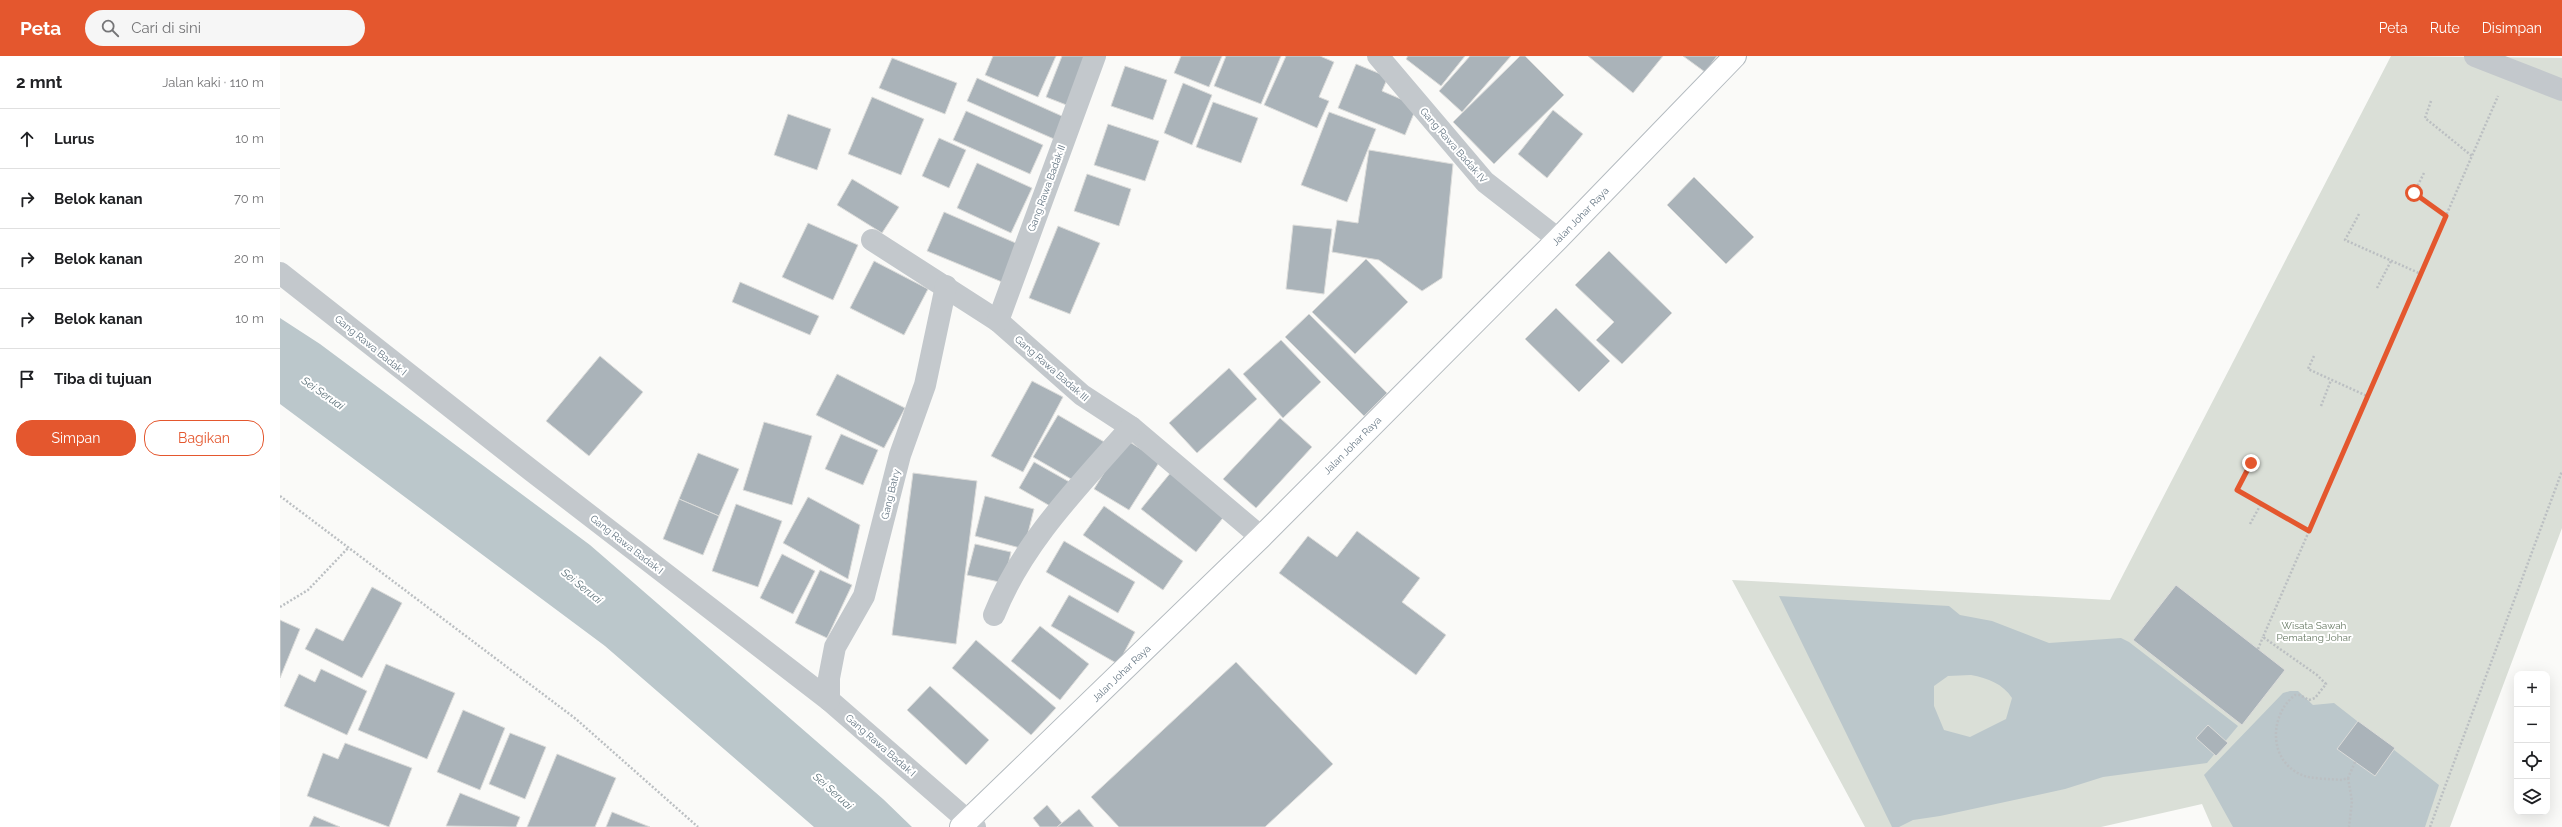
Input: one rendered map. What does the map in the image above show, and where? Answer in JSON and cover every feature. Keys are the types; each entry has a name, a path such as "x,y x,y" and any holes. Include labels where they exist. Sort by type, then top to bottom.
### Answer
{"street":[{"name":"Gang Rawa Badak II","path":"998,321 1095,56"},
{"name":"Gang Rawa Badak IV","path":"1378,56 1485,182 1558,239"},
{"name":"Jalan Johar Raya","path":"968,825 1261,537 1558,239 1736,56"},
{"path":"2475,56 2562,90"},
{"name":"Gang Rawa Badak III","path":"872,240 946,286 998,321 1082,395 1130,427 1261,537"},
{"name":"Gang Rawa Badak I","path":"280,273 532,471 829,700 968,825"},
{"name":"Gang Batry","path":"829,700 829,678 835,647 864,596 900,455 925,384 946,286"},
{"path":"994,616 1005,588 1031,546 1069,497 1130,427"}],"path":[{"path":"2258,649 2510,70"},
{"path":"2431,101 2425,118 2472,156"},
{"path":"2424,173 2414,193 2446,216"},
{"path":"2359,214 2345,240 2421,274"},
{"path":"2377,288 2391,261"},
{"path":"2314,356 2308,369 2367,396"},
{"path":"2321,406 2331,380"},
{"path":"2251,463 2237,490 2309,531"},
{"path":"2430,827 2562,471"},
{"path":"280,496 349,546 576,719 698,827"},
{"path":"2250,524 2261,504"},
{"path":"280,606 308,590 349,546"},
{"path":"2262,637 2317,675 2326,684 2316,698 2309,700 2300,694 2295,694 2286,703 2276,726 2276,743 2286,763 2303,776 2337,780 2348,778"},
{"path":"2350,827 2352,801 2348,778 2356,762"}],"green space":[{"name":"Wisata Sawah Pematang Johar","path":"2391,56 2562,58 2562,528 2450,827 2212,827 2202,804 2101,827 1865,827 1732,580 2110,600"}],"water":[{"name":"Sei Seruai","path":"280,318 320,344 590,545 883,799 912,827 814,827 605,646 280,404"},
{"path":"1779,596 1949,606 1960,615 1992,621 2049,643 2121,638 2129,642 2238,726 2207,763 2103,777 2065,789 1940,816 1913,820 1899,827 1892,827","holes":["1948,676 1977,676 2000,685 2012,698 2006,719 1970,737 1944,730 1934,706 1934,686"]},
{"path":"2298,691 2313,705 2334,703 2439,785 2425,827 2233,827 2204,775 2283,693"}],"building":[{"path":"993,56 1056,56 1038,97 985,75"},
{"path":"1062,56 1088,56 1069,106 1046,97"},
{"path":"1181,56 1222,56 1209,87 1174,73"},
{"path":"1226,56 1281,56 1261,104 1214,86"},
{"path":"1286,56 1320,56 1334,62 1319,97 1329,101 1317,128 1264,105"},
{"path":"1408,56 1465,56 1441,86 1406,59"},
{"path":"1470,56 1511,56 1462,112 1439,91"},
{"path":"1520,56 1525,56 1564,95 1494,164 1453,122"},
{"path":"1588,56 1663,56 1633,93"},
{"path":"1683,56 1717,56 1705,72"},
{"path":"892,58 957,83 945,114 879,88"},
{"path":"1356,64 1388,77 1382,91 1417,106 1405,135 1338,108"},
{"path":"1125,66 1167,80 1153,120 1111,106"},
{"path":"977,78 1064,117 1054,139 967,101"},
{"path":"1183,83 1212,95 1192,145 1164,133"},
{"path":"872,97 924,119 901,175 848,154"},
{"path":"1213,102 1258,118 1241,163 1196,147"},
{"path":"1553,110 1583,134 1547,178 1518,154"},
{"path":"966,111 1043,145 1030,174 953,140"},
{"path":"1329,112 1376,129 1347,202 1301,185"},
{"path":"788,114 831,129 817,170 774,155"},
{"path":"1108,124 1159,141 1145,181 1094,165"},
{"path":"939,138 966,150 949,188 922,176"},
{"path":"1369,150 1453,164 1442,278 1422,291 1379,260 1332,252 1337,220 1358,223"},
{"path":"977,163 1032,188 1011,233 957,208"},
{"path":"1087,174 1131,189 1119,226 1074,211"},
{"path":"1694,177 1754,237 1726,264 1667,205"},
{"path":"852,179 899,207 882,233 837,205"},
{"path":"944,212 1018,244 1002,282 927,251"},
{"path":"808,223 858,245 833,300 782,277"},
{"path":"1293,225 1332,229 1324,294 1286,289"},
{"path":"1058,226 1100,243 1070,314 1029,298"},
{"path":"1609,251 1672,313 1622,364 1596,340 1614,322 1575,285"},
{"path":"1366,259 1408,302 1355,354 1312,312"},
{"path":"874,261 928,289 904,335 850,308"},
{"path":"740,282 819,316 810,335 732,302"},
{"path":"1556,308 1610,361 1579,392 1525,339"},
{"path":"1309,314 1387,393 1364,416 1285,337"},
{"path":"1281,340 1321,382 1283,418 1243,374"},
{"path":"600,356 643,392 589,456 546,421"},
{"path":"1229,368 1257,399 1197,453 1169,423"},
{"path":"837,374 905,408 884,448 816,415"},
{"path":"1032,381 1063,397 1023,472 991,456"},
{"path":"1058,415 1106,443 1078,483 1033,457"},
{"path":"1280,418 1312,447 1256,508 1223,479"},
{"path":"764,422 812,436 792,505 743,490"},
{"path":"841,434 878,450 863,485 825,469"},
{"path":"1125,439 1160,461 1129,510 1094,489"},
{"path":"698,453 739,469 719,516 679,499"},
{"path":"1034,462 1073,484 1057,510 1019,488"},
{"path":"1172,471 1226,514 1196,552 1141,509"},
{"path":"913,473 977,481 956,644 892,635"},
{"path":"985,496 1034,509 1024,549 975,536"},
{"path":"808,497 860,525 848,579 783,543"},
{"path":"679,499 719,516 703,555 663,539"},
{"path":"736,504 782,521 758,587 712,571"},
{"path":"1104,506 1183,561 1163,590 1083,535"},
{"path":"1357,531 1420,578 1402,602 1446,635 1416,675 1279,573 1308,536 1337,557"},
{"path":"1064,541 1135,582 1118,613 1046,572"},
{"path":"975,544 1011,552 1004,583 967,575"},
{"path":"782,554 815,571 793,614 760,598"},
{"path":"820,570 852,585 827,638 795,623"},
{"path":"2176,585 2285,670 2242,725 2133,640"},
{"path":"372,587 402,603 362,678 305,649 316,628 343,641"},
{"path":"1069,595 1135,632 1118,664 1051,626"},
{"path":"280,620 300,629 280,678"},
{"path":"1040,626 1089,664 1060,700 1011,661"},
{"path":"976,640 1056,708 1031,735 952,668"},
{"path":"1236,662 1333,764 1265,827 1119,827 1091,797"},
{"path":"386,664 455,693 427,759 358,730"},
{"path":"321,669 367,691 347,735 284,706 299,674 315,682"},
{"path":"930,686 989,740 966,765 907,710"},
{"path":"463,710 505,728 480,790 437,772"},
{"path":"2358,721 2395,748 2375,776 2337,749"},
{"path":"2208,725 2228,743 2216,756 2196,738"},
{"path":"510,733 546,747 525,799 489,784"},
{"path":"345,743 412,768 389,827 307,796 323,753 338,759"},
{"path":"557,754 616,778 595,827 527,827"},
{"path":"460,793 520,817 516,827 446,826"},
{"path":"1047,805 1062,823 1057,827 1040,827 1033,818"},
{"path":"1079,809 1094,827 1057,827 1062,823"},
{"path":"612,812 650,827 606,827"},
{"path":"314,816 340,827 309,827"}],"route":[{"path":"2251,463 2237,490 2309,531 2446,216 2414,193"}]}
